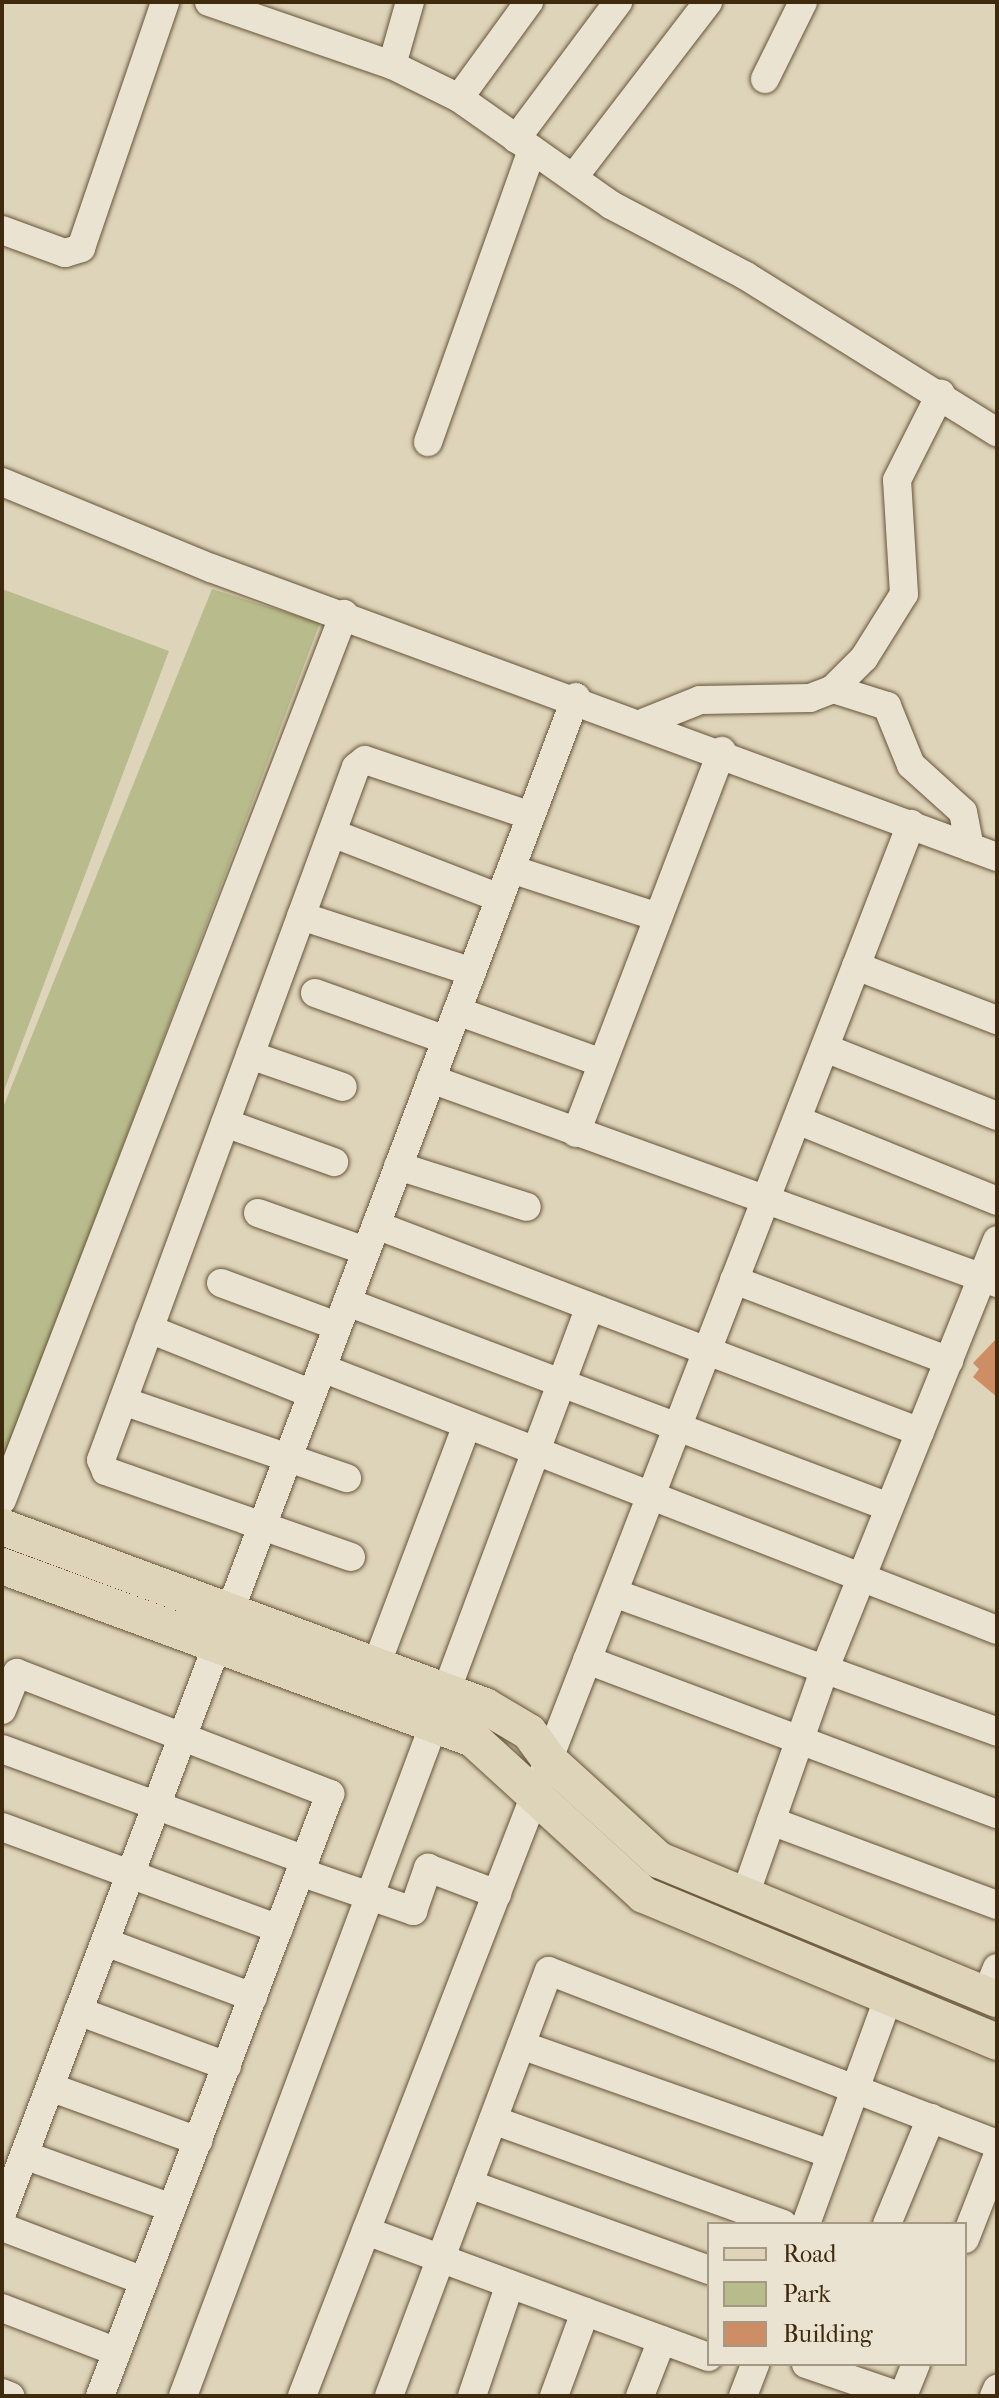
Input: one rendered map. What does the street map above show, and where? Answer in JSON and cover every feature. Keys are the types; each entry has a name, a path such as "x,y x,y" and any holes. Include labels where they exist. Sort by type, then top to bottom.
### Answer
{"main road":[{"path":"2,1527 224,1627 438,1706 529,1732 549,1760 659,1860 744,1898 993,1987"},
{"path":"2,1566 224,1627 377,1663 438,1706 529,1785 534,1798 644,1895 887,2001 997,2042"}],"street":[{"path":"2,230 65,253 81,248 165,2"},
{"path":"209,2 392,65 459,98 573,178 941,393 997,432"},
{"path":"392,65 410,2"},
{"path":"459,98 529,2"},
{"path":"428,442 524,144 618,2"},
{"path":"573,178 708,2"},
{"path":"765,79 803,2"},
{"path":"645,722 700,700 810,698 833,689 888,628 904,594 897,480 941,393"},
{"path":"2,482 344,614 645,722 997,857"},
{"path":"2,1500 344,614"},
{"path":"833,689 887,706 911,765 963,812 970,847"},
{"path":"2,2213 8,2182 24,2155 576,697"},
{"path":"576,1133 722,751"},
{"path":"351,1557 260,1531 106,1471 101,1460 332,833 365,760 531,816"},
{"path":"302,2396 911,824"},
{"path":"332,833 500,898"},
{"path":"511,869 658,917"},
{"path":"301,916 472,972"},
{"path":"856,966 997,1020"},
{"path":"315,993 446,1040"},
{"path":"457,1011 602,1063"},
{"path":"825,1048 997,1116"},
{"path":"250,1055 343,1087"},
{"path":"431,1079 764,1203 990,1280"},
{"path":"797,1120 997,1201"},
{"path":"225,1123 334,1162"},
{"path":"398,1166 527,1207"},
{"path":"258,1213 371,1238 589,1309 705,1355 920,1432"},
{"path":"744,1898 825,1668 861,1577 949,1361 990,1280 997,1240"},
{"path":"734,1280 949,1361"},
{"path":"221,1283 342,1314 560,1386 889,1507"},
{"path":"183,2396 438,1706 589,1309"},
{"path":"149,1329 467,1425 997,1630"},
{"path":"123,1401 347,1478"},
{"path":"377,1663 467,1425"},
{"path":"614,1593 997,1732"},
{"path":"587,1660 997,1814"},
{"path":"2,1710 17,1673 330,1794 100,2396"},
{"path":"2,1749 156,1805 413,1911 428,1868 497,1894"},
{"path":"771,1821 997,1905"},
{"path":"2,1827 279,1929"},
{"path":"105,1942 253,1997"},
{"path":"389,2396 549,1971 997,2144"},
{"path":"807,2222 887,2001"},
{"path":"78,2011 227,2066"},
{"path":"521,2045 831,2154"},
{"path":"50,2087 198,2141"},
{"path":"888,2222 931,2118"},
{"path":"493,2120 777,2222"},
{"path":"24,2155 172,2208"},
{"path":"967,2234 997,2157"},
{"path":"469,2184 707,2269"},
{"path":"2,2227 144,2281"},
{"path":"366,2231 707,2356"},
{"path":"472,2396 510,2284"},
{"path":"2,2308 117,2352"},
{"path":"554,2396 585,2312"},
{"path":"640,2396 662,2340"},
{"path":"820,2366 901,2396 915,2366"},
{"path":"994,2396 997,2390"},
{"path":"2,2393 10,2396"}],"green space":[{"path":"2,589 169,651 2,1096"},
{"path":"212,589 320,623 2,1466 2,1110"}],"building":[{"path":"997,1338 997,1397 973,1377 979,1369 973,1363"}]}
